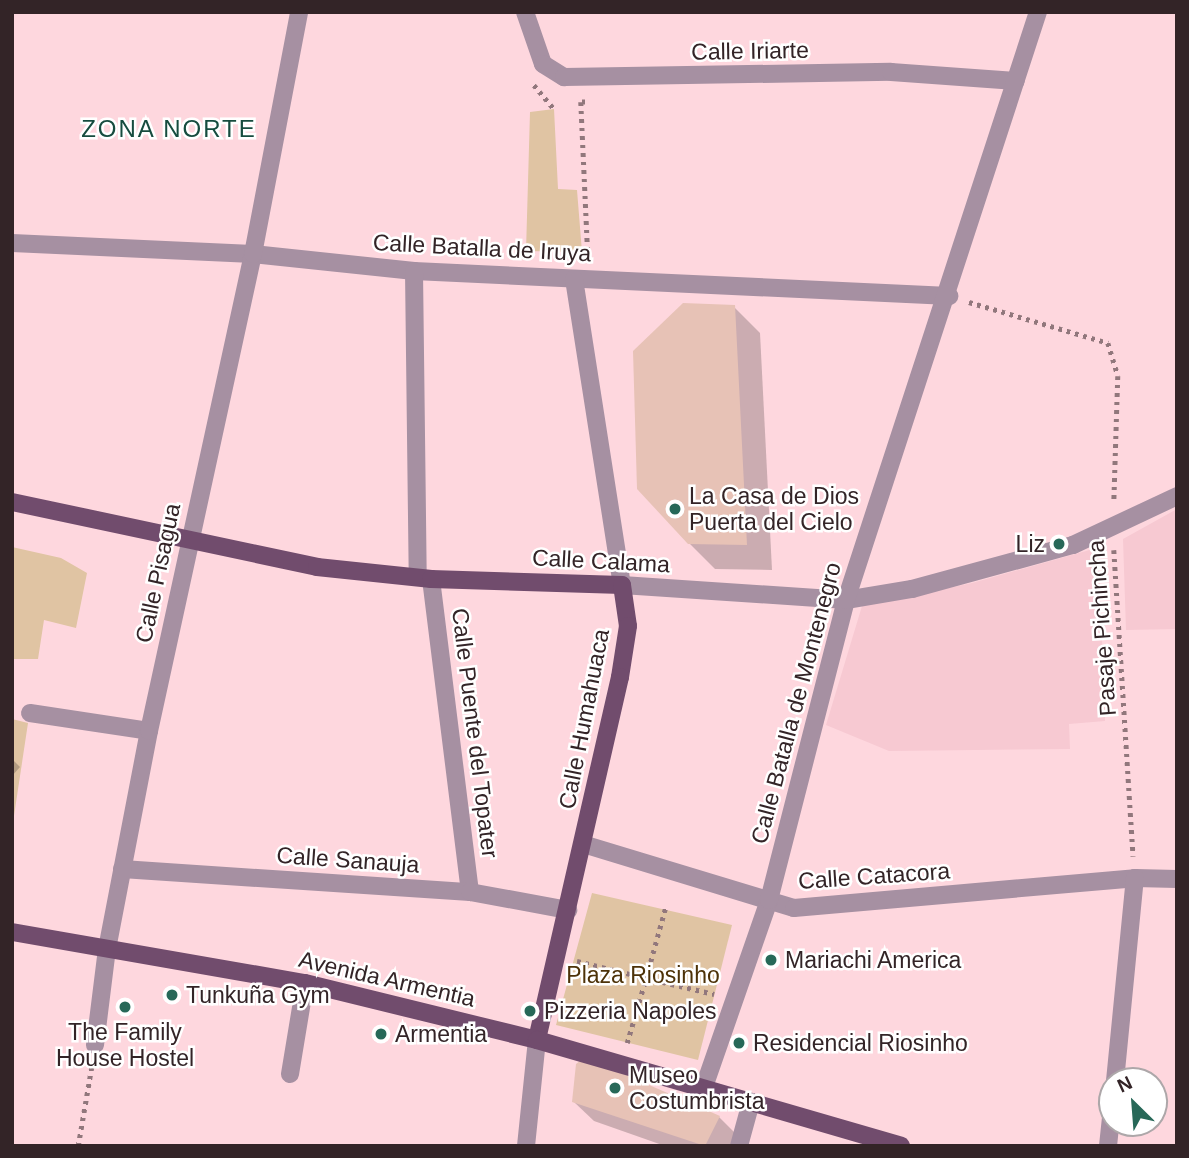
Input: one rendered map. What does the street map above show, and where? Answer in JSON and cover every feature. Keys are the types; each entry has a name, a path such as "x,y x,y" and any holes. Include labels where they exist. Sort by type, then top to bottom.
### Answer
{"main road":[{"name":"Calle Calama","path":"12,502 190,537 317,567 425,578 622,585"},
{"name":"Calle Humahuaca","path":"537,1040 583,844 628,626 622,585"},
{"name":"Avenida Armentia","path":"12,932 305,983 537,1040 901,1146"}],"street":[{"name":"Calle Pisagua","path":"95,1045 107,948 149,731 253,254 299,12"},
{"name":"Calle Iriarte","path":"525,12 542,64 564,77 891,72 1016,81"},
{"name":"Calle Batalla de Montenegro","path":"704,1087 769,900 846,600 949,296 1038,12"},
{"name":"Calle Batalla de Iruya","path":"12,243 253,254 414,271 949,296"},
{"name":"Calle Puente del Topater","path":"414,271 425,578 470,892"},
{"name":"Calle Humahuaca","path":"581,279 622,585"},
{"name":"Calle Calama","path":"622,585 846,600 985,570 1113,529 1177,496"},
{"path":"30,713 149,731"},
{"name":"Calle Catacora","path":"583,844 794,908 867,904 1135,877 1177,879"},
{"name":"Calle Sanauja","path":"122,869 470,892 568,910"},
{"path":"1116,1067 1135,877"},
{"path":"290,1074 305,983"},
{"path":"526,1146 537,1040"},
{"path":"739,1146 751,1102"}],"path":[{"path":"581,279 580,102 591,101"},
{"name":"Pasaje Pichincha","path":"949,296 1108,343 1118,376 1113,529 1135,877"},
{"path":"627,1042 665,909"},
{"path":"573,960 715,994"},
{"path":"78,1146 95,1045"}],"shaded area":[{"path":"1177,509 1177,629 1126,630 1123,539"},
{"path":"1093,549 1099,555 1105,721 1069,724 1070,749 889,751 826,725 862,606 972,583"}],"green space":[{"path":"554,109 558,189 577,190 582,252 526,251 530,112"},
{"path":"12,547 61,558 87,573 76,628 44,620 38,659 12,659"},
{"path":"12,719 28,723 12,829"},
{"name":"Plaza Riosinho","path":"592,893 732,925 698,1060 556,1025"}],"building":[{"path":"683,303 735,305 747,545 688,544 637,489 633,351"},
{"name":"Museo Costumbrista","path":"585,1057 720,1116 705,1146 572,1102 576,1064"}],"place":[{"name":"La Casa de Dios Puerta del Cielo","path":"675,509"},
{"name":"Liz","path":"1059,544"},
{"name":"Mariachi America","path":"771,960"},
{"name":"Tunkuña Gym","path":"172,995"},
{"name":"The Family House Hostel","path":"125,1007"},
{"name":"Pizzeria Napoles","path":"530,1011"},
{"name":"Armentia","path":"381,1034"},
{"name":"Residencial Riosinho","path":"739,1043"},
{"name":"Museo Costumbrista","path":"615,1088"}],"district":[{"name":"ZONA NORTE","path":"169,129"}]}
